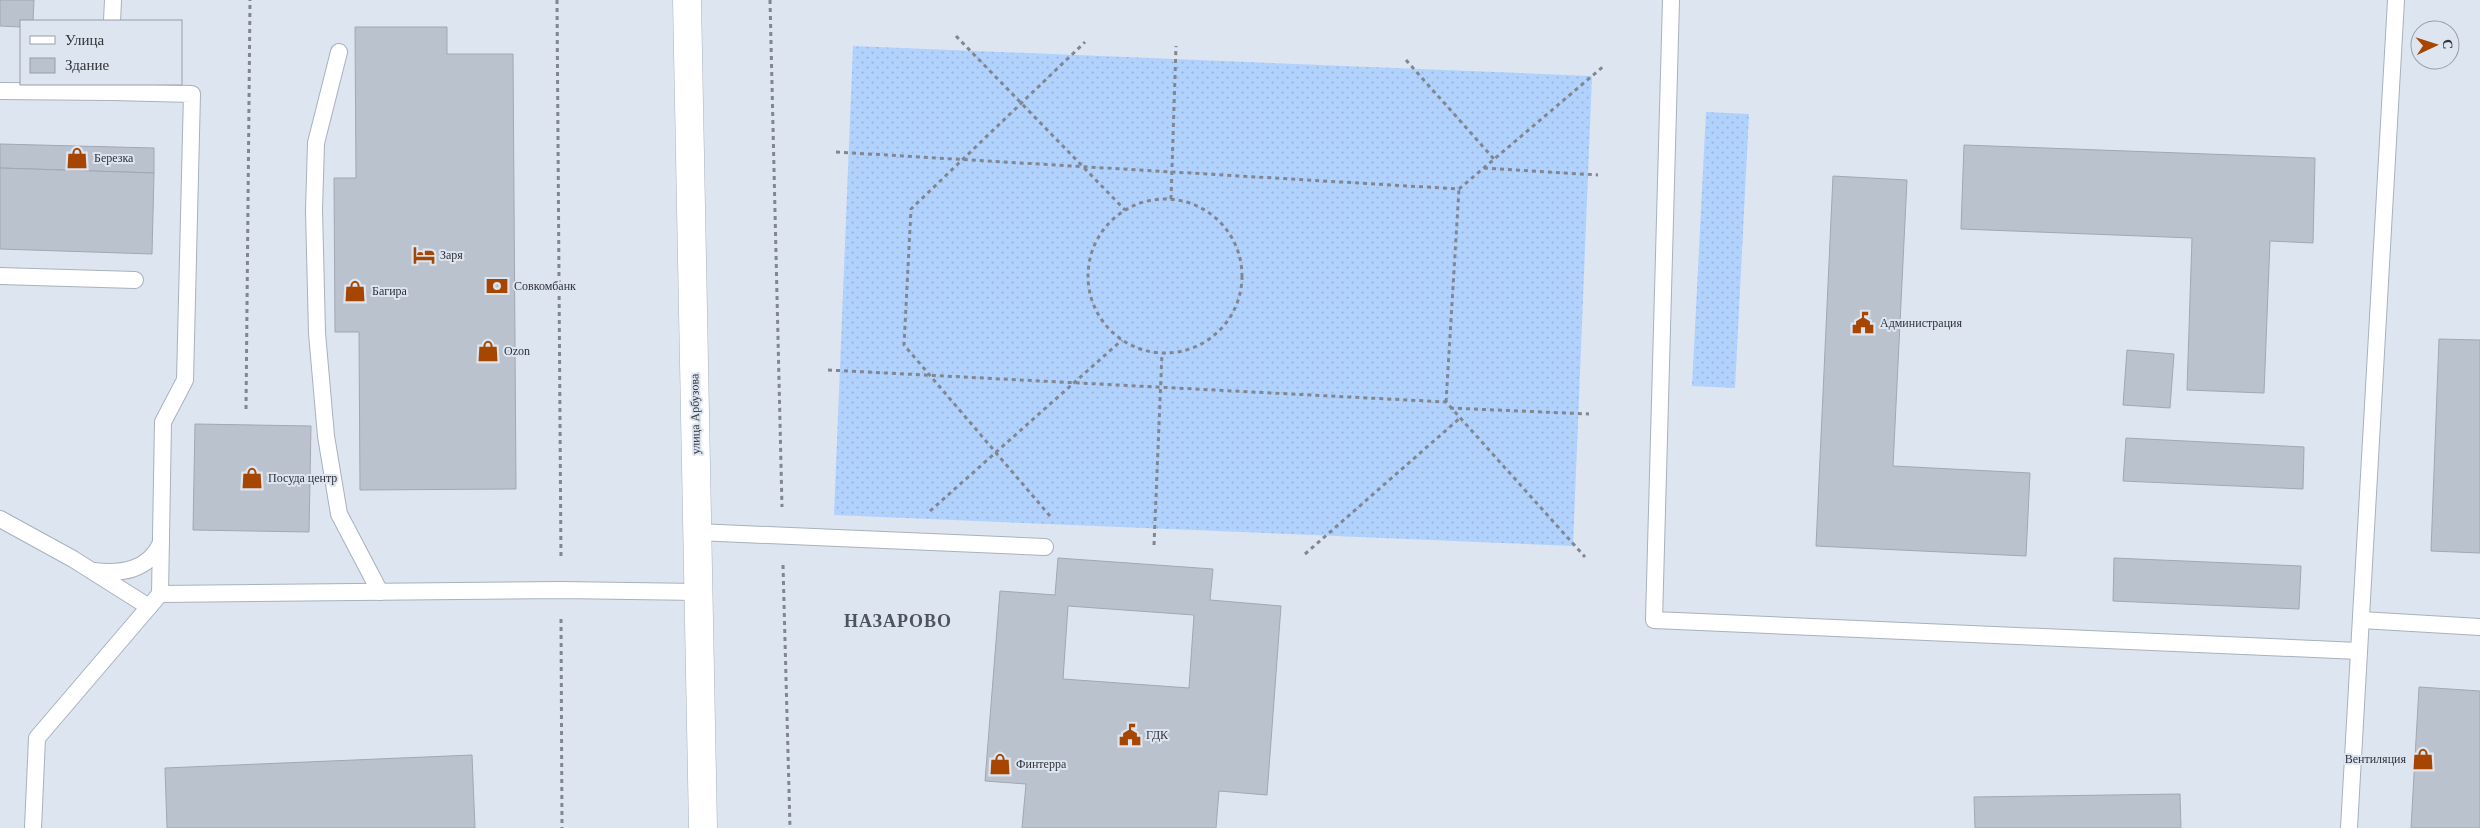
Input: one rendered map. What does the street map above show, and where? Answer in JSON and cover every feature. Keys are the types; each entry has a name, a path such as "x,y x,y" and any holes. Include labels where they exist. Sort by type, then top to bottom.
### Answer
{"street":[{"name":"улица Арбузова","path":"687,0 703,828"}],"lane":[{"path":"112,20 113,0"},
{"path":"1672,0 1654,620 2359,651"},
{"path":"2349,828 2396,0"},
{"path":"339,52 316,143 314,210 317,333 326,436 339,514 380,592"},
{"path":"0,90 112,88 192,94 185,380 163,422 160,594 37,738 33,828"},
{"path":"0,276 134,280"},
{"path":"0,519 92,571 149,607"},
{"path":"697,532 1045,547"},
{"path":"92,571 120,572 138,567 150,560 161,543"},
{"path":"160,594 561,590 699,592"},
{"path":"2361,620 2480,627"}],"path":[{"path":"246,409 250,0"},
{"path":"557,0 562,828"},
{"path":"770,0 790,828"},
{"path":"956,36 1125,210"},
{"path":"1052,519 904,345 911,209 1085,42"},
{"path":"1171,199 1176,46"},
{"path":"1406,60 1494,159"},
{"path":"836,152 960,161 1459,189 1605,65"},
{"path":"1484,168 1598,175"},
{"path":"1459,189 1446,402 1585,557"},
{"path":"1171,199 1194,204 1219,221 1235,244 1240,258 1242,275 1241,291 1236,306 1221,330 1196,347 1182,352 1162,353 1136,348 1122,340 1101,319 1089,290 1090,260 1095,245 1110,222 1125,210 1147,201 1171,199"},
{"path":"897,540 1122,340"},
{"path":"1154,546 1162,353"},
{"path":"828,370 1446,402"},
{"path":"1450,408 1588,414"},
{"path":"1305,554 1460,418"}],"shaded area":[{"path":"853,46 1592,76 1573,546 834,515"},
{"path":"1706,112 1749,114 1735,388 1692,386"}],"building":[{"path":"0,0 34,0 33,20 20,20 20,27 0,26"},
{"name":"Заря","path":"355,27 447,27 447,54 513,54 516,489 360,490 359,332 335,332 334,178 356,178"},
{"name":"Березка","path":"0,144 154,148 154,173 0,168"},
{"path":"1964,145 2315,158 2313,243 2270,241 2264,393 2187,390 2192,238 1961,229"},
{"path":"0,168 154,173 152,254 0,249"},
{"name":"Администрация","path":"1833,176 1907,180 1893,466 2030,473 2026,556 1816,546"},
{"path":"2439,339 2480,340 2480,553 2431,551"},
{"path":"2127,350 2174,354 2170,408 2123,405"},
{"name":"Посуда центр","path":"195,424 311,426 309,532 193,530"},
{"path":"2126,438 2304,447 2303,489 2123,481"},
{"name":"ГДК","path":"1058,558 1213,569 1210,600 1281,606 1267,795 1219,791 1216,828 1022,828 1026,784 985,781 1000,591 1055,595","holes":["1068,606 1194,615 1189,688 1063,679"]},
{"path":"2114,558 2301,566 2299,609 2113,601"},
{"path":"2419,687 2480,691 2480,828 2411,828"},
{"path":"472,755 475,828 167,828 165,768"},
{"path":"2180,794 2181,828 1975,828 1974,797"}],"place":[{"name":"Березка","path":"77,158"},
{"name":"Заря","path":"424,255"},
{"name":"Совкомбанк","path":"497,286"},
{"name":"Багира","path":"355,291"},
{"name":"Администрация","path":"1863,323"},
{"name":"Ozon","path":"488,351"},
{"name":"Посуда центр","path":"252,478"},
{"name":"ГДК","path":"1130,735"},
{"name":"Вентиляция","path":"2423,759"},
{"name":"Финтерра","path":"1000,764"}],"district":[{"name":"НАЗАРОВО","path":"898,621"}]}
